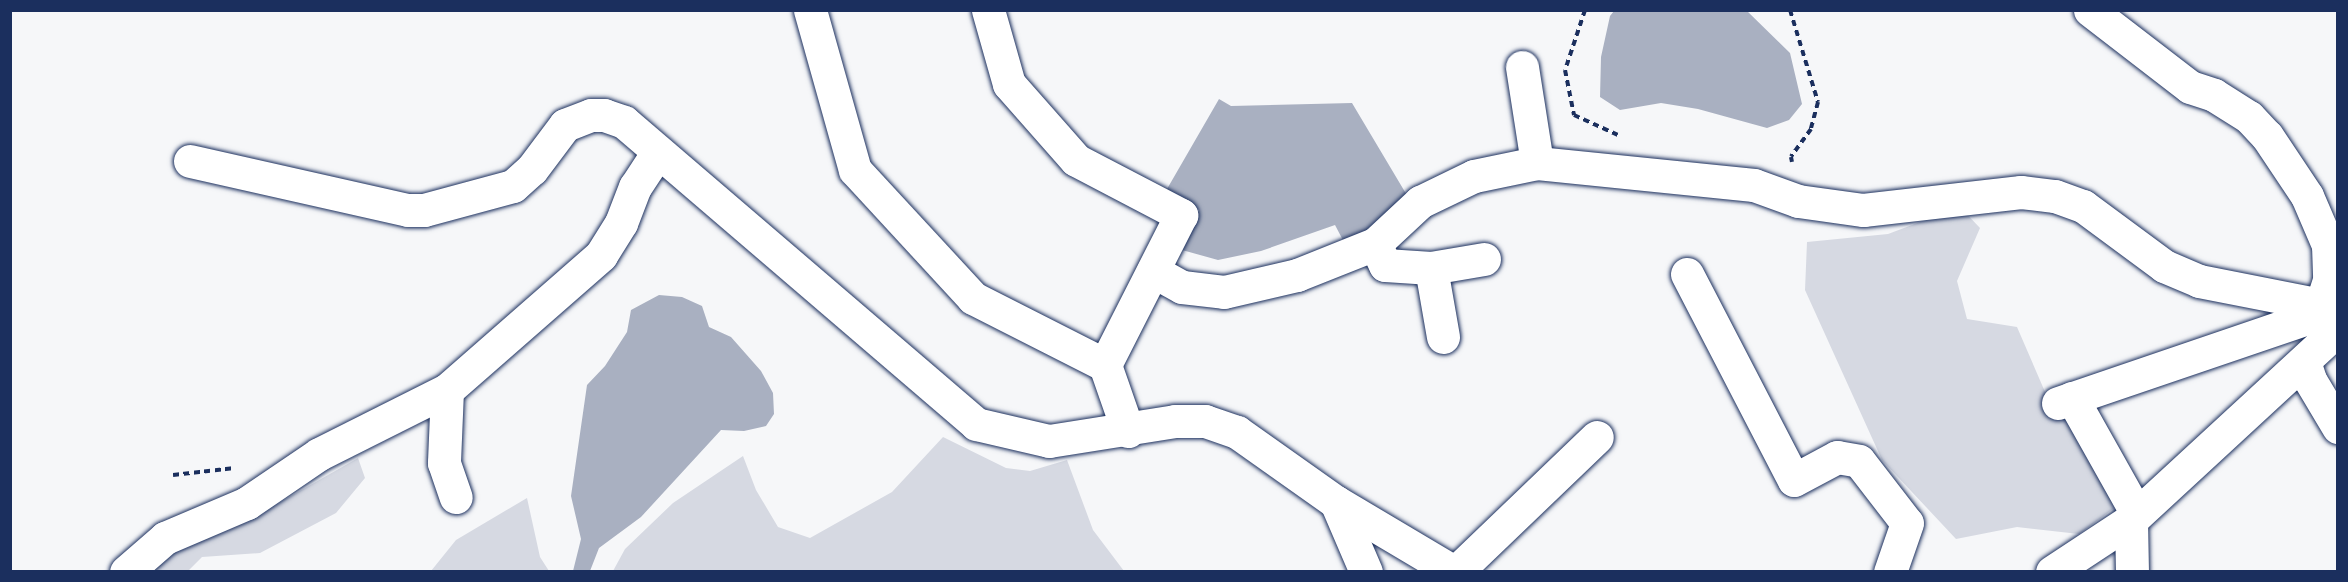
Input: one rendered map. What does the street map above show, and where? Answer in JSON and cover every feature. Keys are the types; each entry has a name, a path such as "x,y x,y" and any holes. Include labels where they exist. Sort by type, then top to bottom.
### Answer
{"street":[{"path":"810,10 855,170 973,298 1105,365 1128,431"},
{"path":"988,10 1009,84 1076,160 1181,215 1105,365"},
{"path":"2052,572 2134,517 2304,361 2332,314 2328,245 2307,196 2267,136 2249,117 2214,95 2190,87 2106,15"},
{"path":"1522,67 1537,163"},
{"path":"190,161 408,210 424,210 513,186 532,169 565,125 591,115 624,122 976,424 1049,441 1128,431 1175,421 1205,421 1237,432 1336,502 1455,572 1597,437"},
{"path":"126,572 165,538 247,503 319,454 447,390 601,255 621,223 635,187 658,152"},
{"path":"1153,272 1182,287 1224,292 1297,275 1375,244 1420,202 1474,176 1537,163 1754,184 1798,201 1863,210 2021,192 2055,196 2083,206 2164,266 2199,281 2332,314"},
{"path":"1375,244 1385,265 1431,267 1484,260"},
{"path":"1431,267 1443,337"},
{"path":"1687,274 1794,480 1837,457 1859,461 1907,523 1890,572"},
{"path":"2132,572 2134,517 2065,401 2332,314"},
{"path":"2304,361 2310,380 2337,428"},
{"path":"447,390 444,463 456,497"},
{"path":"1336,502 1366,572"}],"path":[{"path":"1585,10 1565,70 1574,115 1625,138"},
{"path":"1785,157 1791,157 1811,129 1818,102 1790,10"}],"shaded area":[{"path":"1960,207 1980,228 1957,281 1967,319 2017,327 2055,415 2072,410 2121,503 2079,534 2017,527 1956,539 1882,460 1805,290 1807,242 1888,234"},
{"path":"943,437 1006,468 1030,471 1067,460 1093,530 1124,571 613,571 625,549 673,503 743,456 756,490 778,527 810,538 892,492"},
{"path":"358,458 365,478 336,513 260,553 202,557 188,571 146,572 168,554 240,525"},
{"path":"527,498 540,557 549,571 431,571 456,540"}],"water":[{"path":"1746,10 1790,53 1802,104 1789,120 1767,128 1698,109 1661,103 1620,110 1600,97 1601,57 1610,16 1614,11"},
{"path":"1219,99 1231,106 1352,103 1408,197 1346,246 1335,225 1261,251 1218,260 1182,250 1199,210 1167,189"},
{"path":"659,295 682,297 702,306 709,327 731,337 761,371 773,393 774,414 766,426 744,431 721,430 641,517 599,548 590,571 573,571 581,539 571,496 587,385 605,366 627,332 631,310"}]}
